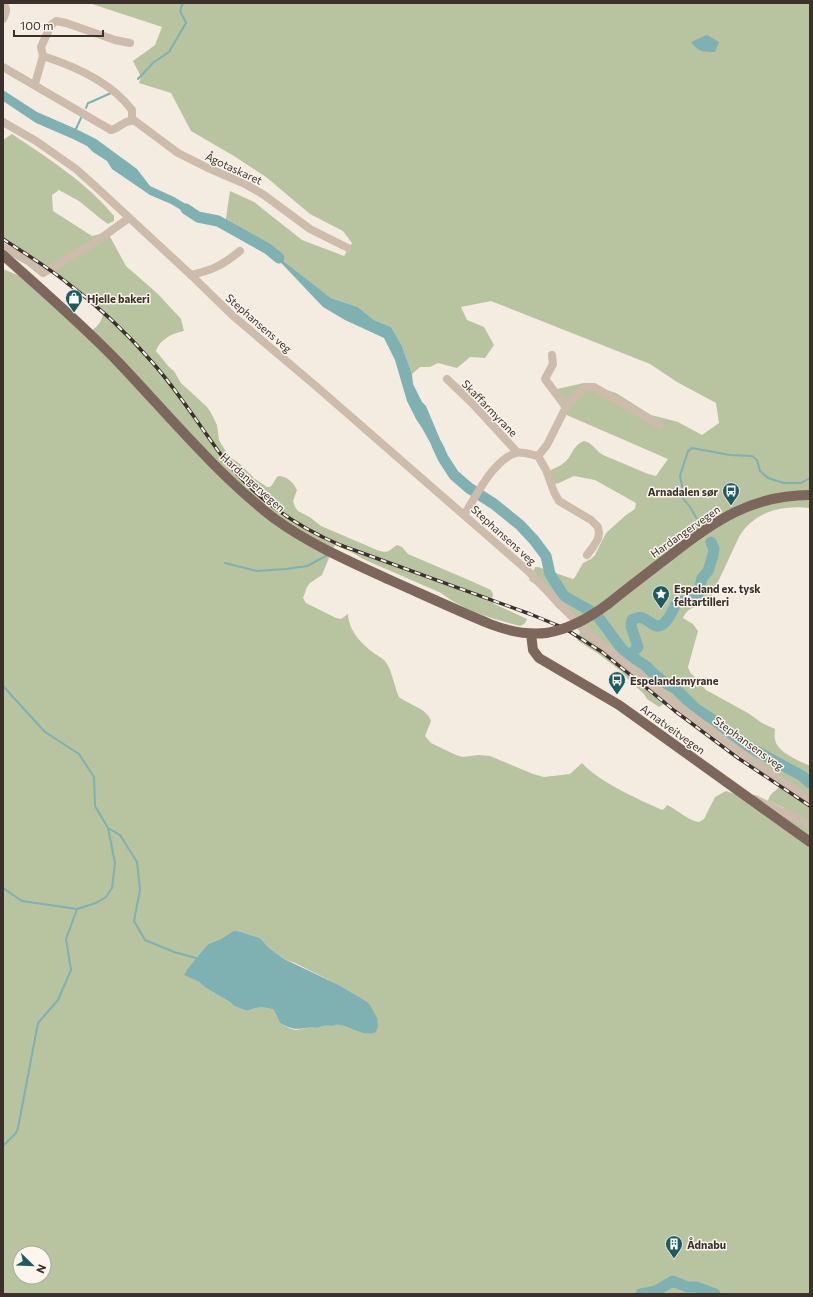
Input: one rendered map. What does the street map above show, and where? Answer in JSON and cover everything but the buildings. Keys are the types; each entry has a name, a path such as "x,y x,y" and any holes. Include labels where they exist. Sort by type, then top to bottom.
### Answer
{"main road":[{"name":"Hardangervegen","path":"3,255 83,327 224,474 275,518 302,537 342,558 471,616 508,630 532,634 546,633 568,628 581,622 608,604 695,536 722,518 742,508 763,501 790,496 810,495"},
{"name":"Arnatveitvegen","path":"532,634 534,650 539,658 608,697 810,842"}],"street":[{"path":"3,3 6,6 6,10 3,19"},
{"path":"35,84 43,56 41,47 50,25 56,21 66,23 114,40 130,43"},
{"path":"3,67 35,84 111,130 114,130 132,120 132,110 115,92 80,70 43,56"},
{"name":"Ågotaskaret","path":"132,120 178,153 264,194 310,229 348,248"},
{"name":"Stephansens veg","path":"3,122 36,141 76,169 232,315 528,571 593,638 700,722 755,763 810,800"},
{"path":"3,246 28,261 43,273 94,243 129,218"},
{"path":"191,275 211,270 227,262 240,251"},
{"path":"552,355 553,364 545,380 566,407"},
{"name":"Skaffarmyrane","path":"447,379 472,403 517,452 538,456"},
{"path":"587,555 598,539 598,528 591,520 559,501 546,470 538,456 547,444 566,407 586,387 594,387 660,425"},
{"name":"Skaffarmyrane","path":"464,515 492,472 501,461 517,452"},
{"path":"746,795 810,825"}],"green space":[{"path":"89,3 810,3 810,508 800,507 779,509 752,521 739,537 709,601 691,609 683,618 693,624 698,631 688,667 690,672 706,690 775,729 776,744 779,748 789,756 810,766 810,1294 3,1294 3,269 20,276 90,331 99,324 103,314 100,308 91,303 77,289 61,280 51,269 3,240 3,140 12,134 79,182 114,216 114,221 108,224 79,201 59,190 52,195 53,211 92,236 109,232 108,233 126,266 158,294 181,319 184,331 167,337 156,351 174,371 181,383 210,411 217,425 219,440 230,457 240,464 255,479 267,487 270,487 279,476 290,480 297,490 293,501 295,507 298,511 311,518 321,526 384,552 397,545 402,547 408,554 491,590 494,604 527,619 524,624 520,626 478,613 458,604 441,593 363,559 335,545 322,575 310,583 303,598 306,603 336,618 341,619 348,614 351,626 357,637 365,646 383,659 387,664 399,697 422,710 429,717 431,721 425,736 431,743 462,757 479,755 490,756 544,777 570,774 582,763 598,777 631,795 662,810 667,805 690,819 699,822 704,819 715,797 726,791 735,794 780,819 784,808 768,801 772,793 780,785 667,702 659,707 647,699 622,672 577,640 580,632 568,616 557,608 540,588 529,580 535,567 573,579 583,563 595,555 606,533 635,509 636,503 595,480 574,476 559,483 549,485 544,473 565,462 577,445 584,441 590,443 603,455 656,476 668,459 562,413 557,389 584,383 616,393 651,415 678,422 702,435 719,423 716,403 677,382 650,364 491,301 461,307 467,320 484,327 494,345 485,358 470,357 457,368 438,363 430,367 420,367 412,374 402,346 391,327 374,320 358,307 331,298 268,249 225,225 230,191 254,202 302,240 344,256 352,243 343,231 310,214 266,177 191,131 171,93 139,83 141,77 133,61 155,45 162,27","holes":["233,931 238,931 260,938 268,947 284,959 339,985 366,1001 340,1025 326,1025 297,1030 290,1029 280,1023 274,1010 260,1008 247,1011 234,1006 199,982 185,975 188,968 208,944 221,939"]}],"water":[{"path":"707,35 719,42 715,52 701,51 691,42"},
{"path":"3,90 37,112 96,139 137,169 150,186 174,197 194,209 198,217 191,216 171,204 150,195 112,169 107,161 87,146 36,123 3,101"},
{"path":"268,249 331,298 358,307 374,320 391,327 402,346 412,374 413,384 422,402 426,406 444,448 445,453 442,459 437,455 407,401 395,360 384,338 345,320 323,307"},
{"path":"233,931 238,931 260,938 268,947 284,959 339,985 366,1001 377,1018 378,1026 376,1032 371,1034 359,1032 342,1025 299,1029 292,1028 280,1023 274,1010 260,1008 247,1011 234,1006 199,982 184,975 208,944 221,939"}],"waterway":[{"path":"138,79 154,62 169,52 186,23 181,14 181,7 183,3"},
{"path":"86,108 88,103 111,93"},
{"path":"75,131 81,118"},
{"path":"186,209 198,217 218,221 268,249 279,258"},
{"path":"437,445 454,475 469,488 494,504 520,525 534,540 546,556 550,574 564,596 596,614 625,652 646,666 665,683 676,689 695,708 718,723 725,730 751,748 802,776 810,783"},
{"path":"697,519 682,497 683,490 680,476 688,451 692,448 730,455 752,456 757,460 760,471 768,478 784,483 801,483 810,478"},
{"path":"631,656 638,647 631,626 632,620 641,618 656,626 659,626 668,619 677,602 697,598 702,578 708,571 713,555 714,549 711,542"},
{"path":"225,563 257,571 286,569 307,566 326,556"},
{"path":"3,686 45,732 79,754 94,777 95,806 108,828 115,863 112,888 106,897 96,903 77,909 22,901 3,888"},
{"path":"108,828 120,835 137,862 140,890 134,921 145,940 174,952 196,958"},
{"path":"3,1146 16,1133 18,1128 38,1023 58,1000 71,970 66,939 77,909"},
{"path":"641,1294 656,1291 673,1281 687,1287 696,1287 715,1294"}],"railway":[{"path":"3,239 58,276 89,300 122,330 170,384 231,467 259,495 289,518 340,545 530,614 564,628 602,652 675,711 738,758 810,806"}],"place":[{"name":"Hjelle bakeri","path":"74,313"},
{"name":"Arnadalen sør","path":"731,506"},
{"name":"Espeland ex. tysk feltartilleri","path":"661,609"},
{"name":"Espelandsmyrane","path":"617,695"},
{"name":"Ådnabu","path":"674,1259"}]}
